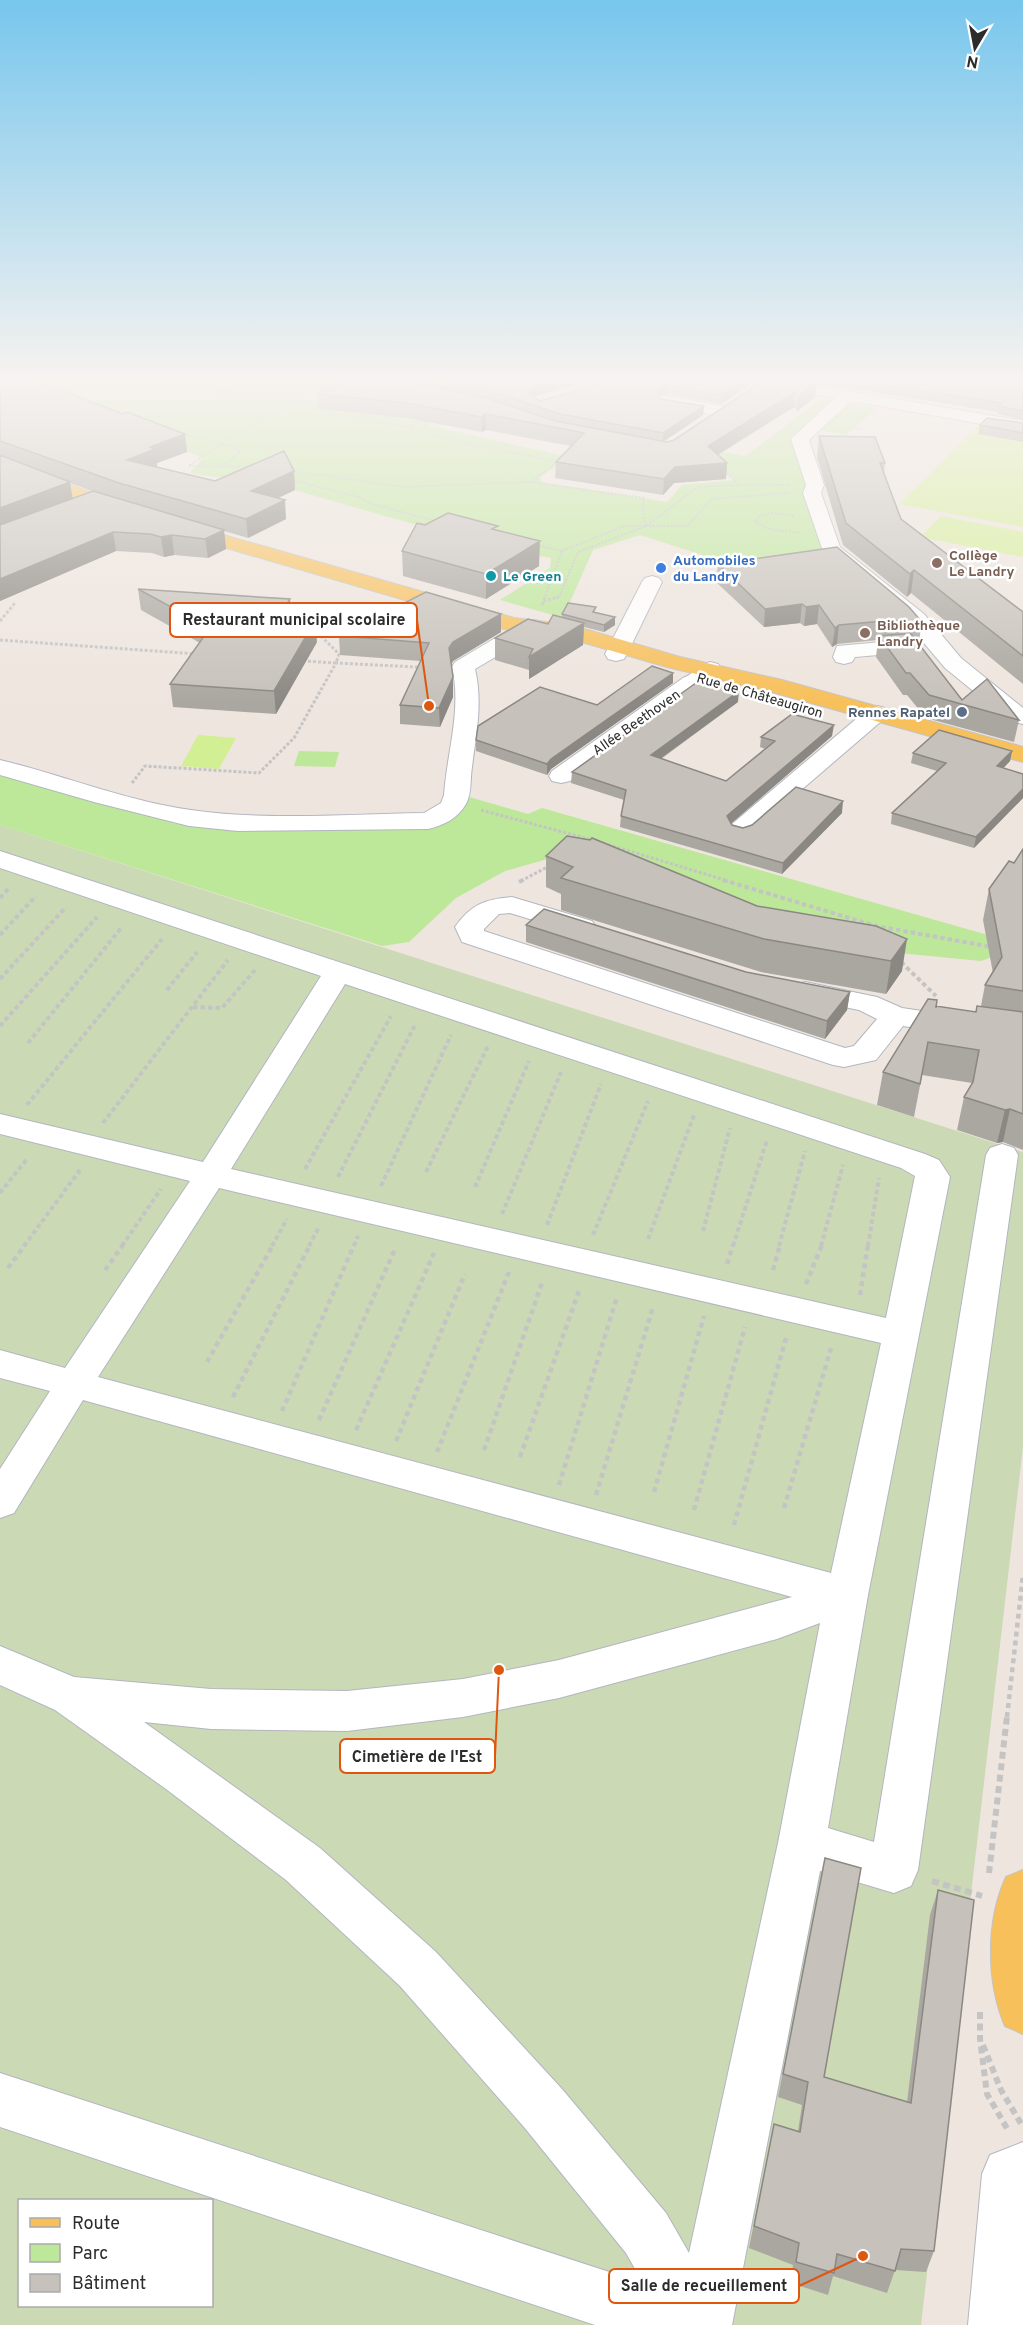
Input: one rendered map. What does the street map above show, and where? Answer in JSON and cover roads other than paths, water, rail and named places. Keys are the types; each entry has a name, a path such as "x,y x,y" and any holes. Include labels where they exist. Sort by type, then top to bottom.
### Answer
{"main road":[{"name":"Rue de Châteaugiron","path":"60,488 95,501 512,624 532,626 549,635 618,650 870,719 1023,755"},
{"name":"Rue de Châteaugiron","path":"870,719 1023,771"},
{"path":"996,1888 1018,1918 1018,1985 1002,2006"}],"street":[{"path":"813,488 831,550 916,619 953,663 1018,716 1023,717"},
{"path":"67,512 95,501"},
{"path":"618,650 640,611 652,582"},
{"path":"0,767 118,801 189,818 238,823 428,821 445,814 454,805 466,714 467,677 464,667 532,626"},
{"path":"844,657 845,651 893,648"},
{"name":"Allée Beethoven","path":"561,776 707,674"},
{"path":"741,829 870,719"},
{"path":"0,859 913,1161 932,1173 847,1595 802,1843 703,2325"},
{"path":"611,936 512,905 490,907 469,927 472,936 844,1058 865,1053 895,1016"},
{"path":"0,1502 74,1384 194,1170 338,972"},
{"path":"778,986 867,1003 895,1016 1023,1035"},
{"path":"5,1126 445,1229 501,1253 567,1252 625,1271 718,1281 752,1301 901,1335"},
{"path":"802,1843 894,1870 1002,1155"},
{"path":"0,1364 847,1595"},
{"path":"71,1696 211,1708 347,1711 463,1698 559,1678 777,1621 847,1595"},
{"path":"0,1665 71,1696 182,1774 303,1864 417,1969 543,2108 646,2233 699,2325"},
{"path":"0,2100 682,2325"},
{"path":"997,2325 1009,2174 1017,2152"}],"place":[{"name":"Collège Le Landry","path":"937,563"},
{"name":"Automobiles du Landry","path":"661,568"},
{"name":"Le Green","path":"491,576"},
{"name":"Bibliothèque Landry","path":"865,633"},
{"name":"Restaurant municipal scolaire","path":"429,706"},
{"name":"Rennes Rapatel","path":"962,712"},
{"name":"Cimetière de l'Est","path":"499,1670"},
{"name":"Salle de recueillement","path":"863,2256"}]}
